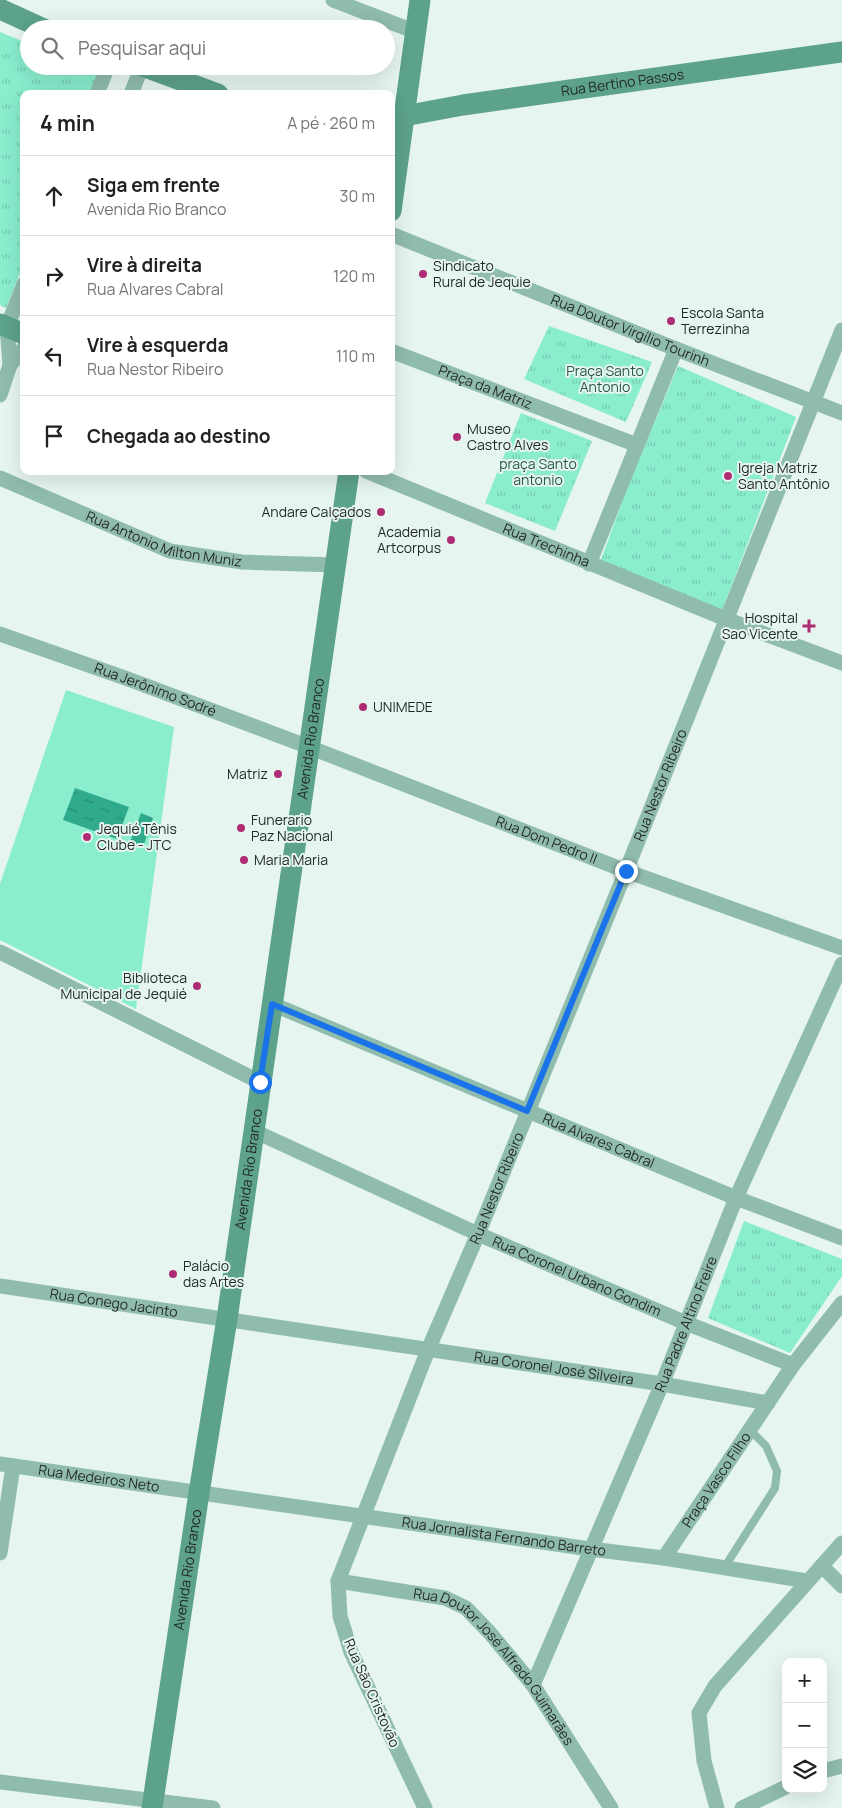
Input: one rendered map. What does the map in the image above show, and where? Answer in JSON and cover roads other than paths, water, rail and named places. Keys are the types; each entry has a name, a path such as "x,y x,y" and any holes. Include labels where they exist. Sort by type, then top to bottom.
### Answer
{"main road":[{"path":"395,146 397,116 416,32 420,0"},
{"path":"0,9 24,20"},
{"name":"Rua Bertino Passos","path":"397,116 842,52"},
{"path":"166,75 207,90"},
{"name":"Avenida Rio Branco","path":"153,1804 198,1493 227,1319 348,475"}],"street":[{"path":"333,0 385,20"},
{"path":"395,24 416,32"},
{"path":"99,90 104,75"},
{"path":"133,90 138,75"},
{"name":"Rua Doutor Virgílio Tourinh","path":"395,236 676,349 842,413"},
{"path":"0,395 10,365 10,328 20,297"},
{"name":"Rua Nestor Ribeiro","path":"362,1517 428,1350 478,1234 626,871 842,330"},
{"path":"589,564 676,349"},
{"name":"Praça da Matriz","path":"395,352 637,445"},
{"path":"10,365 20,353"},
{"name":"Rua Trechinha","path":"376,475 589,564 842,663"},
{"name":"Rua Antonio Milton Muniz","path":"0,478 170,550 242,562 336,565"},
{"name":"Rua Jerônimo Sodré","path":"0,634 128,679 309,747"},
{"name":"Rua Dom Pedro II","path":"309,747 626,871 842,948"},
{"path":"0,952 260,1082"},
{"name":"Rua Padre Altino Freire","path":"533,1685 662,1384 736,1198 842,964"},
{"name":"Rua Alvares Cabral","path":"272,1004 736,1198 842,1238"},
{"name":"Rua Coronel Urbano Gondim","path":"254,1131 478,1234 686,1323 793,1365"},
{"name":"Rua Conego Jacinto","path":"0,1286 428,1350"},
{"name":"Praça Vasco Filho","path":"664,1558 793,1365 842,1303"},
{"name":"Rua Coronel José Silveira","path":"428,1350 662,1384 768,1403"},
{"path":"0,1553 7,1464"},
{"name":"Rua Medeiros Neto","path":"7,1464 198,1493"},
{"name":"Rua Jornalista Fernando Barreto","path":"198,1493 590,1550 664,1558 807,1581"},
{"name":"Rua São Cristovão","path":"362,1517 338,1581 340,1616 351,1652 425,1808"},
{"path":"717,1808 704,1761 699,1713 715,1686 842,1543"},
{"path":"822,1566 842,1586"},
{"name":"Rua Doutor José Alfredo Guimarães","path":"338,1581 446,1598 466,1608 490,1633 533,1685 611,1808"},
{"path":"827,1770 842,1766"},
{"path":"0,1782 153,1804 213,1808"},
{"path":"742,1808 782,1789"}],"lane":[{"path":"724,1568 776,1488 777,1471 766,1446 750,1430"}],"water":[{"path":"75,788 129,807 117,839 63,820"},
{"path":"141,813 153,818 143,847 130,842"}],"place":[{"name":"Sindicato Rural de Jequie","path":"423,274"},
{"name":"Escola Santa Terrezinha","path":"671,321"},
{"name":"Museo Castro Alves","path":"457,437"},
{"name":"Igreja Matriz Santo Antônio","path":"728,476"},
{"name":"Andare Calçados","path":"381,512"},
{"name":"Academia Artcorpus","path":"451,540"},
{"name":"Hospital Sao Vicente","path":"809,626"},
{"name":"UNIMEDE","path":"363,707"},
{"name":"Matriz","path":"278,774"},
{"name":"Funerario Paz Nacional","path":"241,828"},
{"name":"Jequié Tênis Clube - JTC","path":"87,837"},
{"name":"Maria Maria","path":"244,860"},
{"name":"Biblioteca Municipal de Jequié","path":"197,986"},
{"name":"Palácio das Artes","path":"173,1274"}],"park label":[{"name":"Praça Santo Antonio","path":"605,380"},
{"name":"praça Santo antonio","path":"538,472"}]}
